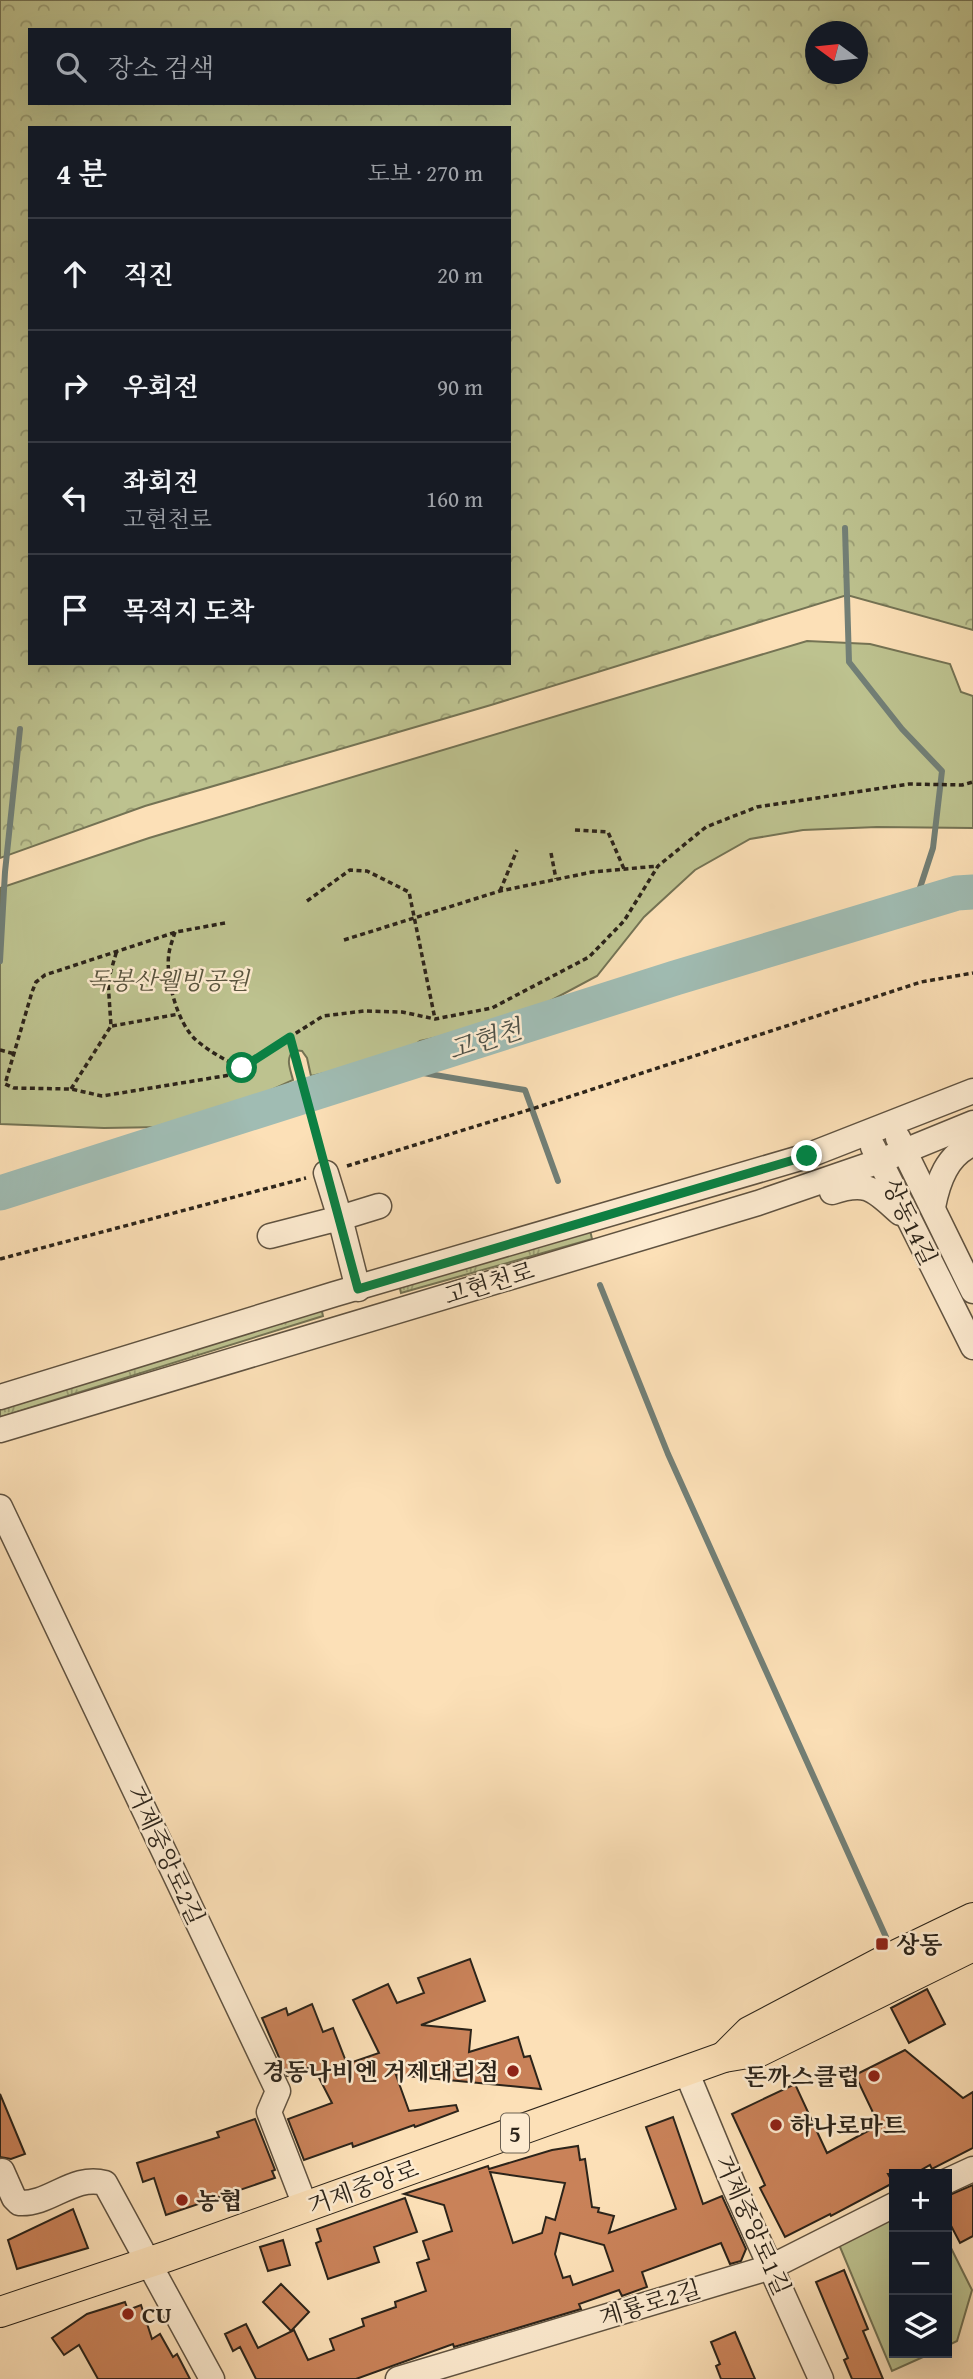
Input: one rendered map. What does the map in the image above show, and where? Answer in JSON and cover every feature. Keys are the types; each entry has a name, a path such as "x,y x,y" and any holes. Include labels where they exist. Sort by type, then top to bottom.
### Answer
{"main road":[{"name":"거제중앙로","path":"724,2057 749,2032 973,1918"},
{"name":"거제중앙로","path":"0,2312 306,2208 724,2057 760,2051 973,1946"}],"street":[{"name":"고현천로","path":"0,1397 322,1298 807,1156 973,1091"},
{"name":"상동14길","path":"890,1123 973,1291"},
{"name":"고현천로","path":"0,1430 758,1203 880,1161 973,1123"},
{"name":"상동14길","path":"867,1134 973,1347"},
{"path":"933,1208 936,1193 949,1163 960,1149 973,1144"},
{"path":"326,1173 358,1289"},
{"path":"758,1203 781,1208 850,1186 862,1185 878,1194 908,1219"},
{"path":"270,1236 379,1206"},
{"name":"거제중앙로2길","path":"0,1507 278,2091 269,2112 306,2208"},
{"name":"거제중앙로1길","path":"687,2071 733,2184 821,2379"},
{"path":"952,2178 973,2169"},
{"path":"2,2171 19,2203 36,2201 83,2181 96,2180 104,2183 212,2379"},
{"name":"계룡로2길","path":"398,2379 771,2267 889,2208"}],"path":[{"path":"225,923 176,932 45,975 36,982 5,1084 14,1088 71,1089 102,1096 230,1075 323,1017 364,1011 402,1012 435,1019 492,1008 589,957 624,921 658,866 706,827 757,807 909,784 962,785 973,782"},
{"path":"575,830 608,832 624,869"},
{"path":"500,891 517,850"},
{"path":"551,853 555,879"},
{"path":"344,940 500,891 592,872 658,866"},
{"path":"307,901 350,870 367,872 409,892 435,1019"},
{"path":"176,932 169,954 170,982 179,1014 193,1038 219,1058 242,1068"},
{"path":"71,1089 111,1026 108,981 117,950"},
{"path":"0,1259 326,1173 921,982 973,973"},
{"path":"111,1026 179,1014"},
{"path":"290,1037 326,1173"},
{"path":"0,1050 15,1054"}],"green space":[{"path":"0,0 973,0 973,630 847,595 491,705 145,806 0,858"},
{"name":"독봉산웰빙공원","path":"807,641 870,644 950,664 961,692 973,696 973,828 877,827 803,830 750,839 695,870 644,917 597,976 537,1008 476,1029 420,1041 398,1057 311,1076 307,1058 302,1051 294,1050 289,1060 293,1080 223,1112 163,1127 0,1124 0,888 149,838"},
{"path":"590,1230 592,1239 401,1293 399,1284"},
{"path":"321,1307 323,1316 0,1417 0,1407"},
{"path":"889,2208 889,2358 921,2358 892,2371 835,2235"},
{"path":"952,2250 972,2290 957,2341 952,2344"}],"building":[{"path":"470,1959 485,2001 421,2025 471,2030 469,2052 518,2037 524,2057 530,2056 541,2089 396,2075 409,2111 456,2105 458,2111 353,2147 352,2143 304,2160 288,2119 332,2103 313,2066 287,2076 262,2018 286,2008 288,2015 312,2004 323,2032 333,2028 347,2064 379,2053 353,2000 388,1984 397,2003 424,1993 418,1978"},
{"path":"927,1989 945,2024 909,2043 891,2008"},
{"path":"905,2050 963,2098 973,2092 973,2148 932,2169 930,2165 923,2169 889,2169 889,2185 785,2237 760,2188 765,2185 732,2114 795,2084 827,2153 879,2125 855,2075"},
{"path":"0,2094 25,2154 11,2159 0,2157"},
{"path":"673,2117 703,2204 722,2196 746,2249 741,2261 730,2264 721,2243 642,2272 647,2287 622,2296 619,2290 579,2304 581,2309 454,2347 453,2344 356,2379 256,2379 240,2347 233,2351 225,2334 246,2324 258,2348 294,2330 308,2360 334,2350 330,2339 364,2326 362,2319 396,2307 395,2302 426,2291 417,2263 429,2259 423,2241 452,2231 444,2205 404,2194 488,2166 489,2169 552,2150 578,2146 580,2160 585,2159 592,2207 599,2208 598,2212 614,2216 609,2233 676,2209 646,2127","holes":["490,2172 565,2183 555,2220 546,2217 542,2233 513,2243","560,2233 604,2245 613,2271 573,2285 570,2276 563,2278 555,2254"]},
{"path":"255,2119 275,2170 272,2171 275,2178 166,2215 154,2178 143,2182 137,2163 219,2137 217,2132"},
{"path":"973,2185 973,2236 960,2243 952,2228 952,2194"},
{"path":"405,2198 417,2232 374,2247 379,2262 328,2279 316,2243 321,2241 317,2229"},
{"path":"73,2209 88,2248 17,2269 8,2240"},
{"path":"283,2240 290,2265 268,2271 260,2247"},
{"path":"844,2270 868,2329 863,2331 883,2379 852,2379 844,2360 848,2358 816,2282"},
{"path":"281,2284 309,2312 291,2331 263,2302"},
{"path":"125,2302 128,2310 141,2305 152,2339 160,2334 173,2357 177,2354 190,2379 98,2379 79,2345 64,2355 52,2338 87,2314"},
{"path":"735,2332 755,2379 721,2379 716,2366 720,2364 711,2342"}],"waterway":[{"path":"845,528 849,662 902,729 942,771 933,848 914,906"},
{"path":"0,961 5,872 20,729"},
{"name":"고현천","path":"0,1193 675,978 957,893 973,892"},
{"path":"393,1068 525,1090 558,1181"},
{"path":"600,1285 668,1454 886,1937"}],"place":[{"name":"상동","path":"882,1944"},
{"name":"경동나비엔 거제대리점","path":"513,2071"},
{"name":"돈까스클럽","path":"874,2076"},
{"name":"하나로마트","path":"776,2125"},
{"name":"농협","path":"182,2200"},
{"name":"CU","path":"128,2314"}],"route":[{"path":"242,1068 290,1037 358,1289 807,1156"}]}
